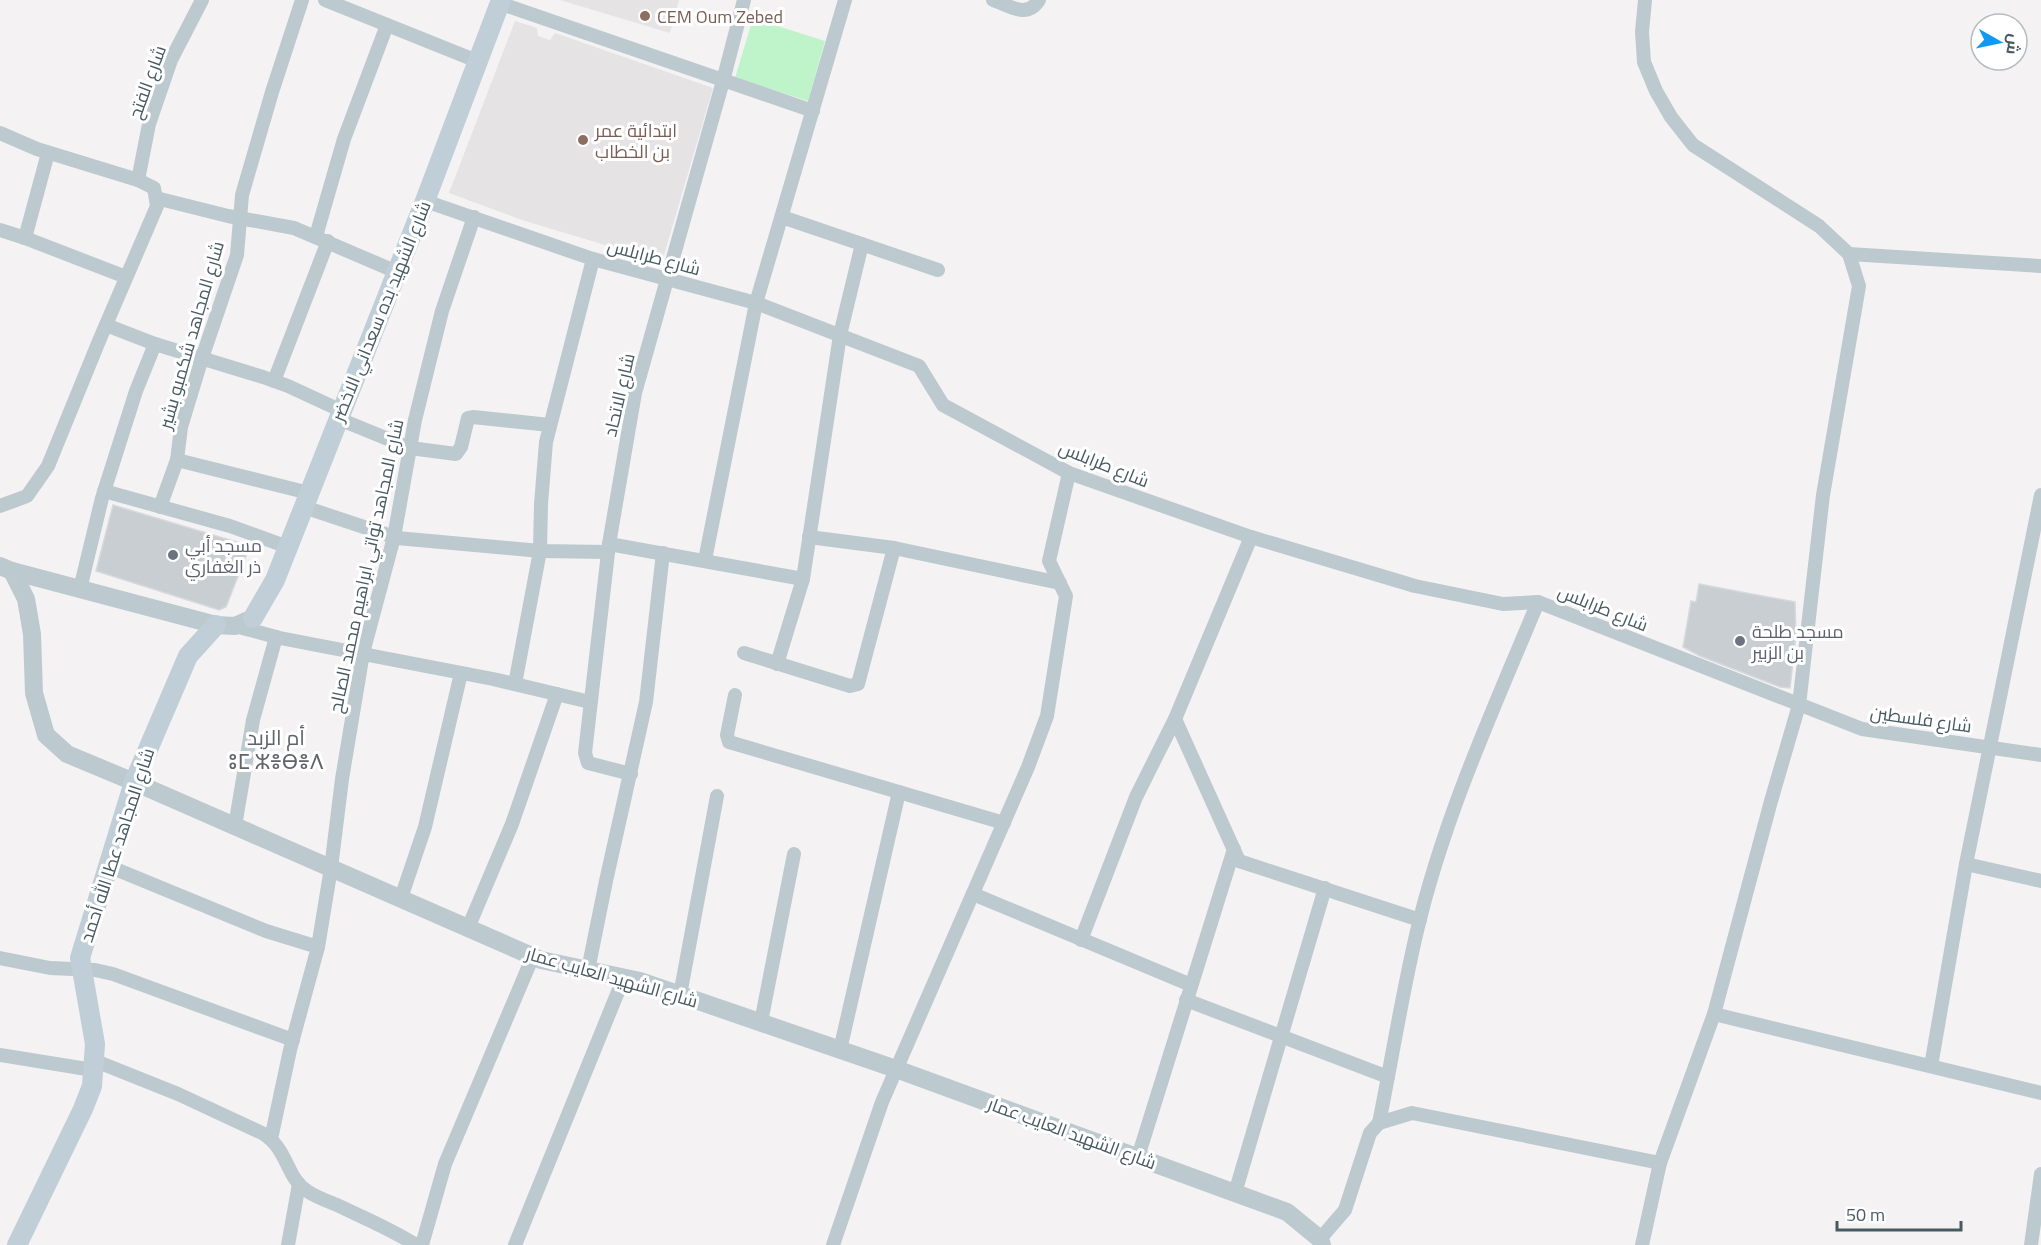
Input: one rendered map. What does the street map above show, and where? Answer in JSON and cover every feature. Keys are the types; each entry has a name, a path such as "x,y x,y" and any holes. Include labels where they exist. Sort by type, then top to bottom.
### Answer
{"main road":[{"name":"شارع الشهيد بده سعداني الاخضر","path":"253,618 275,580 425,201 500,2"},
{"name":"شارع المجاهد عطا الله أحمد","path":"17,1245 92,1086 94,1044 80,958 134,782 188,656 225,625"}],"street":[{"name":"شارع الفتح","path":"138,180 149,124 171,60 202,0"},
{"name":"شارع المجاهد شكمبو بشير","path":"160,507 177,460 181,427 202,358 237,255 242,195 302,0"},
{"path":"324,0 477,61"},
{"name":"شارع الاتحاد","path":"631,774 588,763 585,759 609,548 635,393 744,0"},
{"path":"705,560 756,303 845,0"},
{"path":"993,0 1023,11 1034,8 1040,0"},
{"path":"1642,1245 1659,1163 1714,1014 1799,705 1823,495 1859,286 1849,254 1819,226 1693,145 1671,117 1656,91 1644,62 1642,32 1645,0"},
{"path":"500,2 813,111"},
{"path":"274,381 322,239 344,139 387,25"},
{"path":"0,133 48,153 138,180 154,188 157,206 48,466 27,496 0,506"},
{"path":"25,237 48,153"},
{"path":"156,198 294,228 397,272"},
{"name":"شارع طرابلس","path":"425,201 593,259 756,303 920,366 943,405 1069,473 1251,537 1415,586 1503,604 1538,602 1799,705"},
{"path":"782,216 938,270"},
{"name":"شارع المجاهد تواتي ابراهيم محمد الصالح","path":"272,1139 293,1040 318,947 363,653 394,537 415,420 442,311 474,217"},
{"path":"0,230 25,237 126,277"},
{"path":"777,664 803,579 840,335 862,244"},
{"path":"1849,254 2041,266"},
{"path":"515,684 540,550 546,442 593,259"},
{"path":"106,325 154,344 274,381 410,448 456,454 466,421 472,417 550,425"},
{"path":"80,589 104,491 136,391 154,344"},
{"path":"177,460 307,500 394,537 540,550 609,548 663,553 803,579"},
{"path":"833,1245 882,1102 1004,823 1047,716 1066,596 1049,561 1069,473"},
{"path":"104,491 230,526 288,547"},
{"path":"1930,1066 1966,864 2041,495"},
{"path":"809,537 894,548 1060,583"},
{"path":"1081,940 1136,797 1174,719 1251,537"},
{"path":"744,653 850,686 858,684 894,548"},
{"path":"588,970 646,702 663,553"},
{"path":"6,568 225,625 515,684 590,702"},
{"name":"شارع الشهيد العايب عمار","path":"6,568 27,599 32,634 34,693 46,735 67,754 541,960 640,981 896,1069 1287,1212 1321,1242"},
{"path":"1321,1242 1345,1210 1370,1133 1379,1123 1420,920 1465,777 1538,602"},
{"path":"225,625 253,618"},
{"path":"235,826 253,720 276,636"},
{"path":"401,898 425,827 461,673"},
{"path":"468,928 512,824 557,694"},
{"path":"735,695 727,735 729,742 1004,823"},
{"name":"شارع فلسطين","path":"1799,705 1862,729 2041,755"},
{"path":"1174,719 1239,861 1420,920"},
{"path":"840,1050 899,792"},
{"path":"680,995 717,796"},
{"path":"1138,1157 1234,849"},
{"path":"761,1022 794,854"},
{"path":"1966,864 2041,881"},
{"path":"108,866 266,931 318,947"},
{"path":"1235,1192 1324,888"},
{"path":"973,894 1191,985"},
{"path":"422,1245 445,1164 533,956"},
{"path":"0,958 50,968 95,970 113,974 293,1040"},
{"path":"515,1245 624,977"},
{"path":"1186,1000 1388,1077"},
{"path":"1714,1014 2041,1093"},
{"path":"0,1055 93,1065 177,1094 272,1139 299,1184 306,1191 397,1233 416,1245"},
{"path":"1379,1123 1412,1113 1659,1163"},
{"path":"2031,1245 2041,1174"},
{"path":"288,1245 299,1184"}],"shaded area":[{"name":"CEM Oum Zebed","path":"560,0 679,0 670,33"},
{"name":"ابتدائية عمر بن الخطاب","path":"515,21 537,28 538,36 550,40 555,33 713,88 662,262 525,221 449,193"}],"green space":[{"path":"753,18 825,41 808,101 735,78"}],"building":[{"name":"مسجد أبي ذر الغفاري","path":"113,505 250,546 226,607 219,610 96,571"},
{"name":"مسجد طلحة بن الزبير","path":"1699,584 1795,602 1796,635 1790,688 1780,687 1700,656 1683,647 1691,601 1696,602"}],"place":[{"name":"CEM Oum Zebed","path":"645,16"},
{"name":"ابتدائية عمر بن الخطاب","path":"583,140"},
{"name":"مسجد أبي ذر الغفاري","path":"173,555"},
{"name":"مسجد طلحة بن الزبير","path":"1740,641"}],"district":[{"name":"أم الزبد ⵓⵎ ⵣⴻⴱⴻⴷ","path":"276,749"}]}
